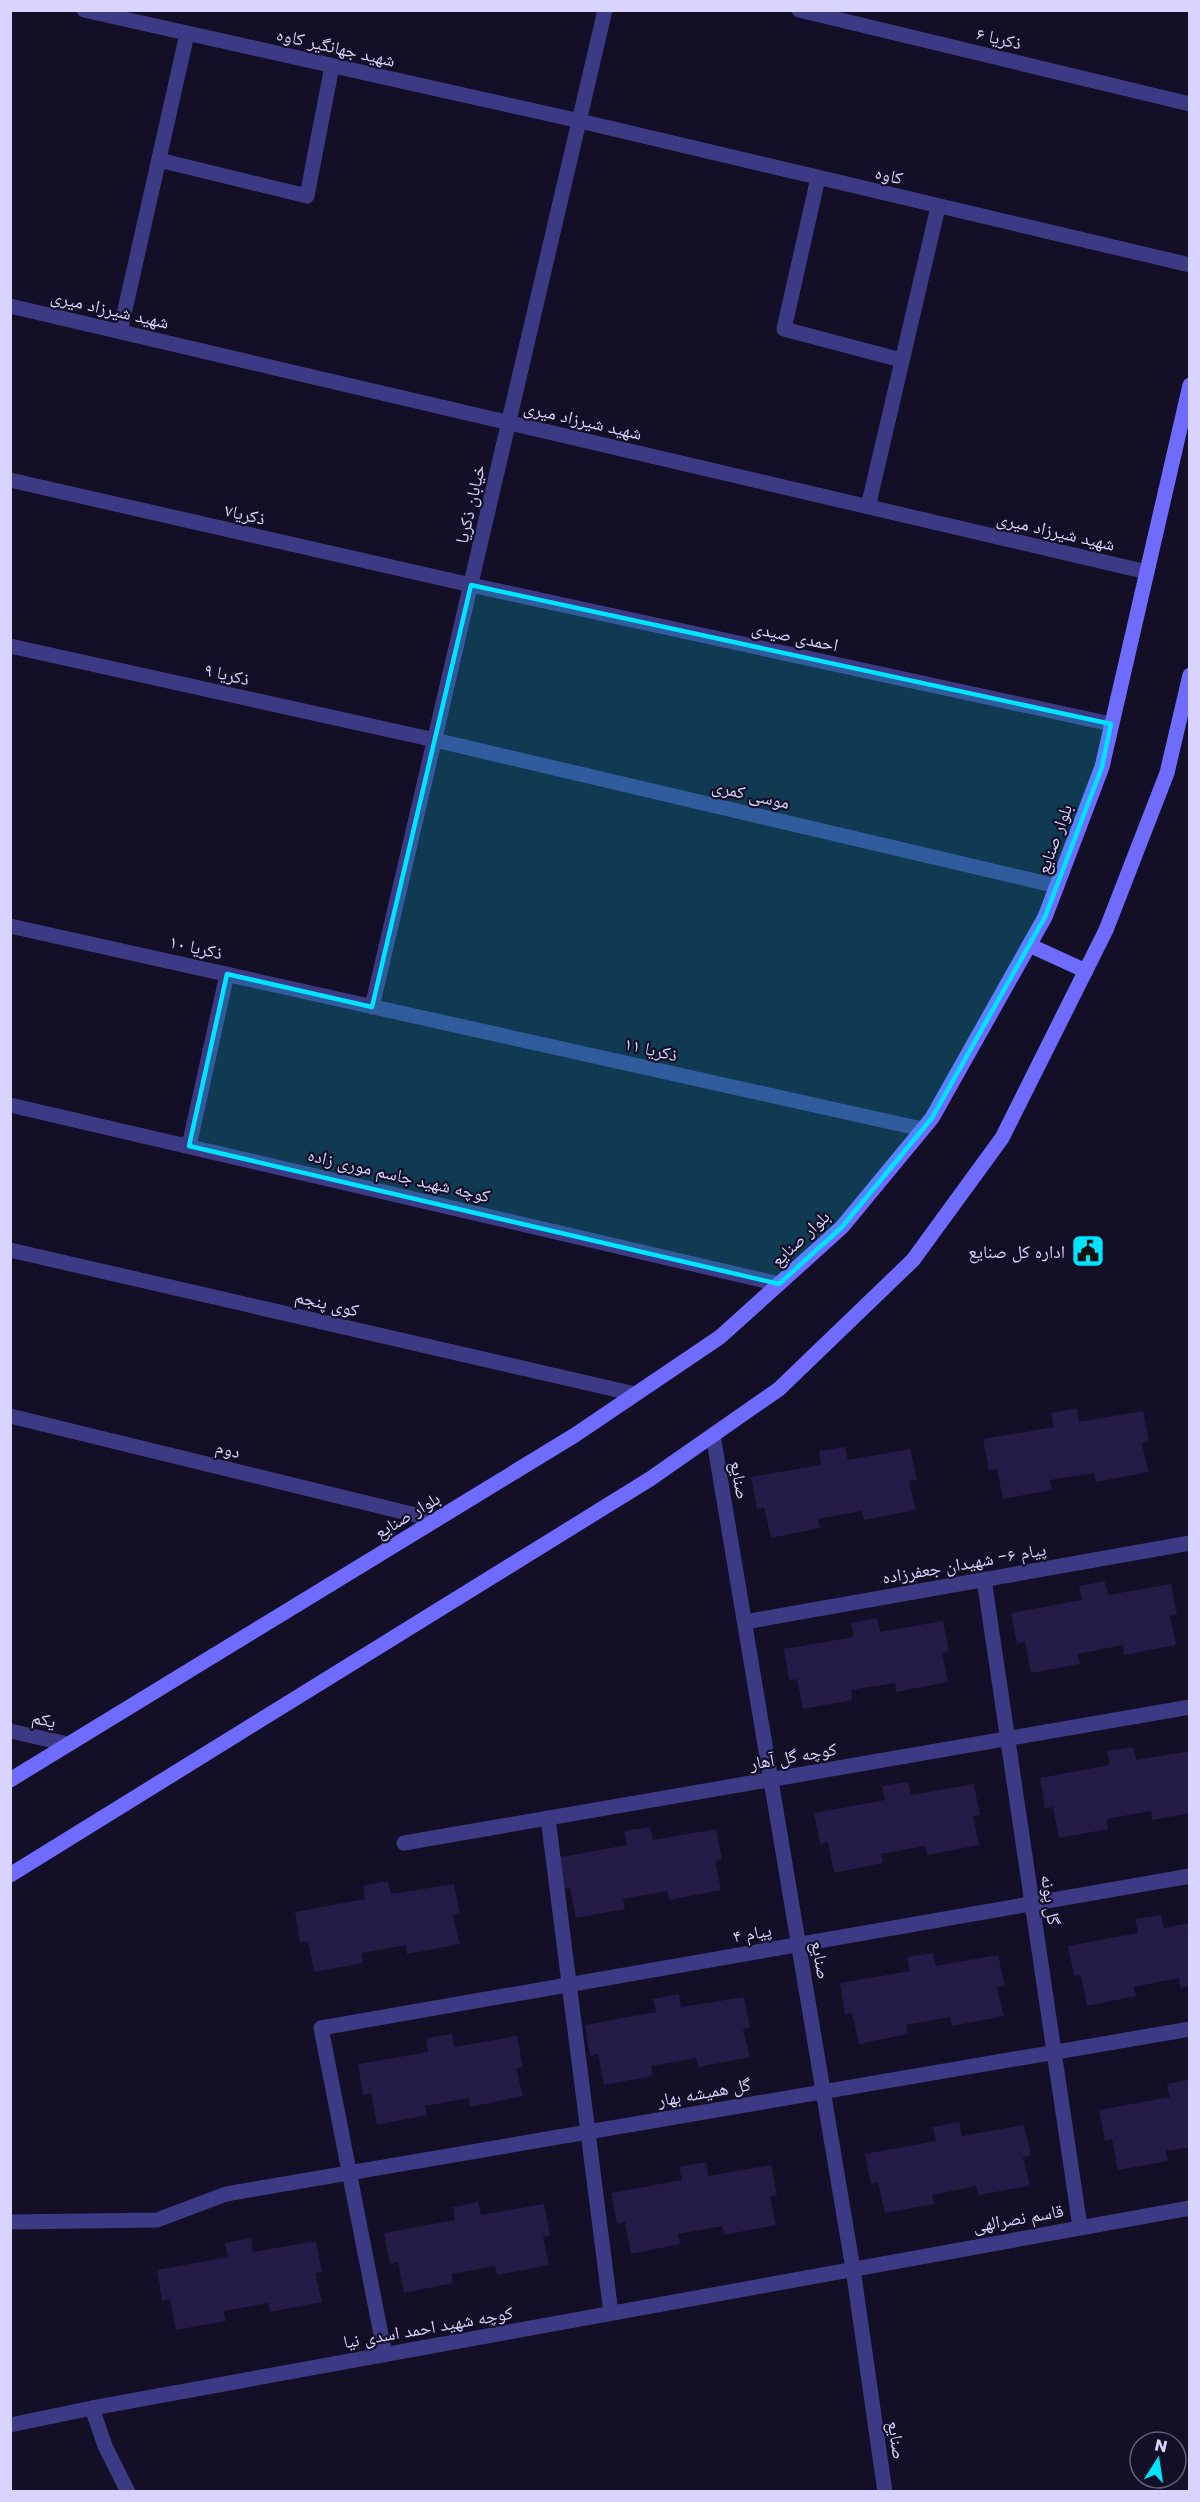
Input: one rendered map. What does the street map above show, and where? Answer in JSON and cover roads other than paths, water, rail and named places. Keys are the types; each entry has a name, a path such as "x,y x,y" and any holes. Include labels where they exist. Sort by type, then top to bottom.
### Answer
{"street":[{"name":"شهید جهانگیر کاوه","path":"84,10 580,122"},
{"name":"خیابان ذکریا","path":"372,1007 605,10"},
{"name":"ذکریا ۶","path":"799,10 1190,104"},
{"path":"120,332 187,34"},
{"path":"159,160 307,196 332,66"},
{"name":"کاوه","path":"580,122 1190,265"},
{"path":"818,178 784,329 901,360"},
{"path":"868,507 938,207"},
{"name":"شهید شیرزاد میری","path":"10,306 1147,572"},
{"name":"بلوار صنایع","path":"10,1780 575,1435 720,1337 842,1227 932,1118 1045,916 1102,767 1190,385"},
{"name":"ذکریا۷","path":"10,480 471,585"},
{"name":"احمدی صیدی","path":"471,585 1111,724"},
{"name":"ذکریا ۹","path":"10,646 435,740"},
{"path":"10,1875 650,1479 779,1389 913,1260 1002,1138 1107,930 1167,773 1190,675"},
{"name":"موسی کمری","path":"435,740 1057,886"},
{"name":"ذکریا ۱۰","path":"10,926 372,1007"},
{"path":"1029,945 1086,972"},
{"path":"189,1146 227,974"},
{"name":"ذکریا ۱۱","path":"372,1007 922,1129"},
{"name":"کوچه شهید جاسم موری زاده","path":"10,1105 779,1284"},
{"name":"کوی پنجم","path":"10,1250 635,1394"},
{"name":"دوم","path":"10,1416 436,1520"},
{"name":"صنایع","path":"713,1435 854,2269 885,2492"},
{"name":"پیام ۶- شهیدان جعفرزاده","path":"745,1622 1190,1543"},
{"name":"گل پونه","path":"984,1579 1080,2227"},
{"name":"کوچه گل آهار","path":"404,1843 1190,1707"},
{"name":"یکم","path":"10,1731 68,1744"},
{"path":"548,1818 611,2313"},
{"name":"پیام ۴","path":"350,2172 321,2028 1190,1876"},
{"name":"گل همیشه بهار","path":"10,2222 157,2220 226,2194 1190,2029"},
{"path":"350,2172 385,2355"},
{"name":"قاسم نصرالهی","path":"854,2269 1190,2208"},
{"name":"کوچه شهید احمد اسدی نیا","path":"10,2425 92,2408 854,2269"},
{"path":"92,2408 105,2446 128,2492"}],"place":[{"name":"اداره کل صنایع","path":"1088,1251"}]}
